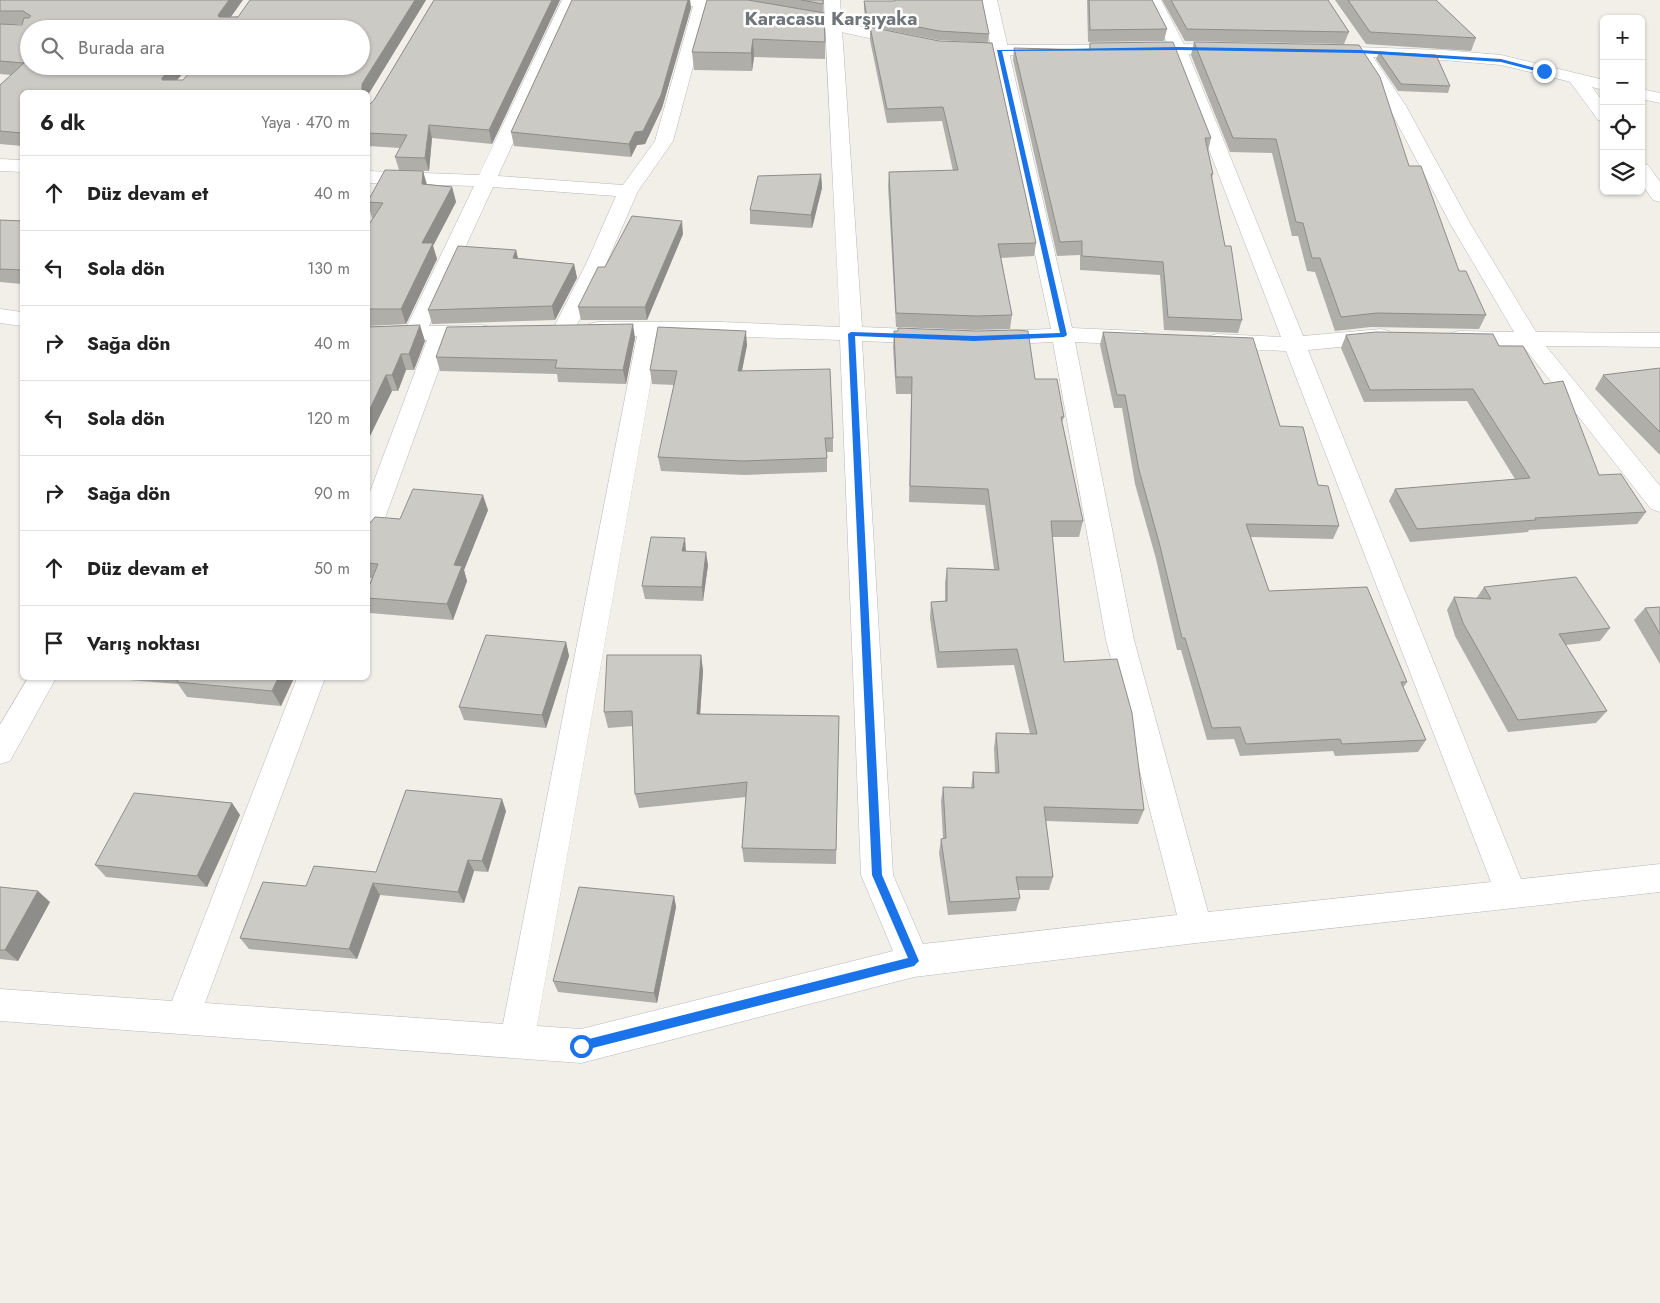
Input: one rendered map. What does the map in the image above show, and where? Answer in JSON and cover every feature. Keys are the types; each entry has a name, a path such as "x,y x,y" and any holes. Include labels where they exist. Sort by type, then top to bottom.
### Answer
{"street":[{"path":"415,333 570,0"},
{"path":"832,0 851,334 877,875 914,961"},
{"path":"989,0 1064,335 1120,640 1196,928"},
{"path":"1153,0 1178,48 1293,344 1511,893"},
{"path":"919,44 766,13 694,2 664,141 628,191 596,264 554,329 721,329 965,338 1064,335 1163,339"},
{"path":"1312,50 1356,44 1501,60 1600,84"},
{"path":"1356,44 1397,106 1461,225 1529,339 1660,503"},
{"path":"938,47 1000,50 1178,48 1245,50"},
{"path":"1577,79 1600,111"},
{"path":"1645,95 1660,98"},
{"path":"0,165 20,166"},
{"path":"1645,175 1660,196"},
{"path":"370,177 486,181 628,191"},
{"path":"0,316 20,319"},
{"path":"517,1042 649,329"},
{"path":"370,334 442,334 498,331"},
{"path":"370,524 442,334"},
{"path":"1193,340 1293,344 1371,336 1401,337"},
{"path":"1440,337 1660,340"},
{"path":"0,752 41,680"},
{"path":"182,1018 310,680"},
{"path":"0,1005 581,1046 914,961 1196,928 1660,878"}],"building":[{"path":"0,0 229,0 218,15 219,17 238,17 250,0 415,0 370,71 370,20 23,20 24,18 31,16 23,11 0,11"},
{"path":"434,0 552,0 489,130 429,125 425,158 395,157 407,135 370,133 370,104"},
{"path":"572,0 688,0 661,95 643,131 635,132 629,144 511,132"},
{"path":"707,0 748,0 824,13 825,42 753,39 751,53 692,52"},
{"path":"801,0 823,0 823,4"},
{"path":"982,0 989,34 939,31 867,17 864,1"},
{"path":"1089,0 1152,0 1167,29 1090,30"},
{"path":"1171,0 1328,0 1349,32 1187,29"},
{"path":"1348,0 1436,0 1476,38 1370,32"},
{"path":"0,24 20,25 20,63 0,61"},
{"path":"870,27 939,41 992,43 1036,243 998,244 1012,315 976,316 896,313 889,172 958,170 943,107 887,109"},
{"path":"1173,42 1211,138 1205,138 1213,174 1211,174 1225,246 1231,246 1242,320 1168,317 1163,262 1082,256 1082,241 1060,242 1014,48 1090,50 1090,43"},
{"path":"1194,42 1359,45 1380,77 1409,166 1421,166 1459,271 1466,271 1486,315 1377,313 1341,317 1320,258 1312,258 1303,223 1296,222 1276,139 1233,138"},
{"path":"1379,52 1436,55 1450,86 1401,84"},
{"path":"20,67 20,75 164,75 162,80 183,80 187,75 368,75 362,84 362,90 20,90 20,133 0,131 0,85"},
{"path":"385,170 423,171 422,184 452,187 422,243 433,243 401,309 370,309 370,223 383,203 370,202 370,197"},
{"path":"821,174 811,215 750,210 758,176"},
{"path":"632,216 682,221 645,307 578,307 598,267 605,267"},
{"path":"0,220 20,221 20,270 0,269"},
{"path":"458,246 516,250 513,258 574,264 552,306 428,310"},
{"path":"633,324 623,370 555,368 557,360 436,357 447,327"},
{"path":"420,325 409,354 401,354 392,375 386,375 370,409 370,327"},
{"path":"658,327 746,331 738,371 830,369 833,438 825,438 827,458 743,461 658,457 677,371 650,370"},
{"path":"898,328 1028,331 1035,379 1057,379 1064,417 1061,417 1083,521 1051,521 1064,662 1117,659 1132,713 1144,810 1044,807 1053,877 1016,877 1020,898 950,902 941,839 946,838 943,787 974,788 973,772 999,773 996,733 1037,734 1017,649 939,652 931,602 947,601 947,568 999,570 988,489 910,486 912,377 896,377 894,331 898,331"},
{"path":"1103,332 1253,338 1280,426 1303,427 1318,485 1328,486 1339,526 1246,524 1269,591 1367,587 1407,682 1401,682 1426,740 1342,744 1340,739 1246,744 1240,727 1212,728 1185,638 1182,638 1139,470 1125,395 1117,395"},
{"path":"1376,332 1493,334 1499,346 1523,346 1544,384 1563,381 1599,475 1621,474 1646,512 1535,518 1536,520 1417,529 1395,489 1530,478 1473,389 1370,390 1346,335"},
{"path":"1660,368 1660,432 1603,375"},
{"path":"413,489 483,495 454,565 462,566 447,604 370,598 370,584 378,564 370,563 370,522 375,517 400,519"},
{"path":"651,537 685,538 682,551 706,552 702,587 642,586"},
{"path":"1576,577 1610,628 1559,634 1607,711 1518,720 1463,623 1454,597 1491,599 1484,587"},
{"path":"1660,607 1660,634 1645,608"},
{"path":"486,635 566,642 542,715 459,707"},
{"path":"607,655 701,655 697,714 839,716 836,850 742,848 747,782 635,794 632,711 604,712"},
{"path":"178,680 277,680 272,691 177,682"},
{"path":"406,790 502,799 482,861 468,860 458,892 373,883 349,949 240,938 263,882 306,886 314,866 376,872"},
{"path":"134,793 232,803 197,876 95,865"},
{"path":"0,887 38,891 5,950 0,950"},
{"path":"579,887 674,896 654,993 553,981"}],"district":[{"name":"Karacasu Karşıyaka","path":"831,18"}],"route":[{"path":"581,1046 914,961 877,875 851,334 974,338 1064,335 1000,50 1178,48 1360,51 1501,60 1544,71"}]}
